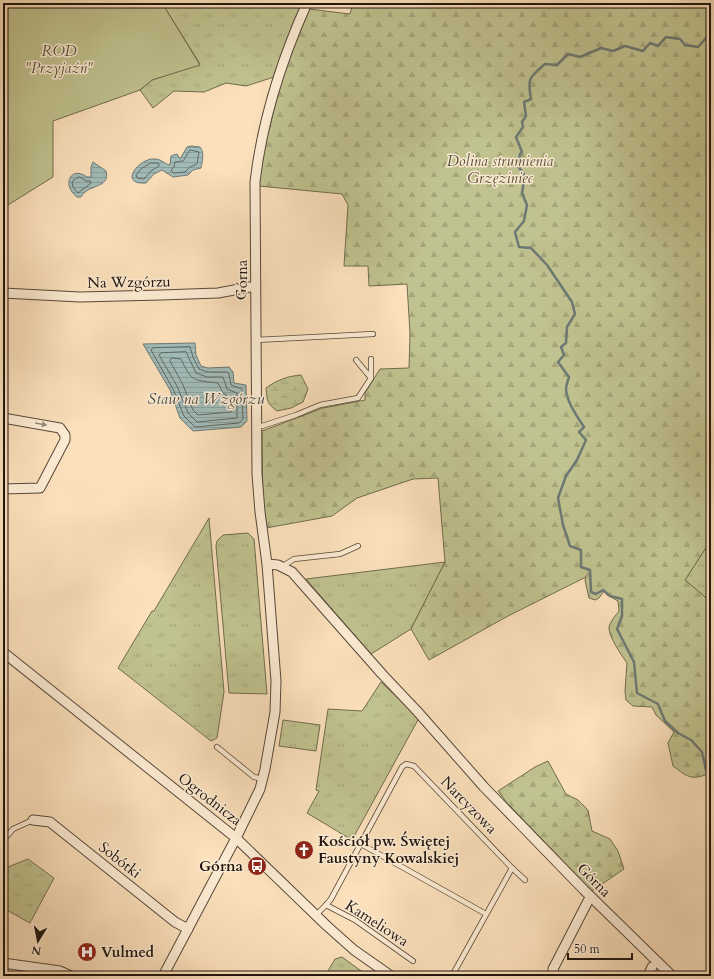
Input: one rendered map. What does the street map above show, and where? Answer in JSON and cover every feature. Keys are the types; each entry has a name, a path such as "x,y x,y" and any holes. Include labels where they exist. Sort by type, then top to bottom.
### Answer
{"street":[{"name":"Górna","path":"163,976 256,799 263,779 273,724 276,696 275,667 258,495 254,195 258,158 266,121 276,86 307,3"},
{"name":"Na Wzgórzu","path":"3,293 80,297 131,296 218,293 255,287"},
{"path":"3,418 60,428 65,435 64,444 40,488 3,489"},
{"path":"266,564 283,566"},
{"name":"Górna","path":"283,566 292,572 484,786 584,890 672,976"},
{"name":"Ogrodnicza","path":"3,652 236,838 315,915 354,950 391,976"},
{"name":"Sobótki","path":"33,820 50,822 175,922 188,929"},
{"path":"554,976 553,969 588,901"},
{"path":"3,963 21,971 60,971 71,976"},
{"path":"648,976 652,967"}],"lane":[{"path":"256,340 373,334"},
{"path":"257,426 262,426 296,415 320,405 358,398 371,378 371,359"},
{"path":"356,360 371,378"},
{"path":"283,566 294,559 340,554 358,546"},
{"path":"217,747 254,777 263,779"},
{"name":"Kameliowa","path":"315,915 331,899 402,767 406,764"},
{"name":"Narcyzowa","path":"406,764 414,766 525,880"},
{"path":"7,836 13,830 33,820"},
{"path":"361,844 486,914"},
{"path":"452,976 512,868"},
{"name":"Kameliowa","path":"326,905 355,920 413,962"}],"green space":[{"name":"ROD \"Przyjaźń\"","path":"3,3 162,3 200,65 152,80 140,90 53,121 53,177 3,208"},
{"path":"162,3 301,3 301,8 274,77 246,86 226,83 204,92 174,91 153,108 140,90 152,80 200,64"},
{"name":"Dolina strumienia Grzęziniec","path":"353,3 711,3 711,540 685,580 711,602 711,778 705,775 700,777 691,777 673,766 668,743 674,732 656,715 652,707 633,706 626,700 625,691 627,663 616,646 609,631 609,627 613,619 619,611 618,601 607,595 604,591 599,598 595,600 589,598 585,580 586,577 508,616 429,660 411,629 445,562 438,478 413,479 357,498 332,516 266,528 263,517 262,431 323,408 365,400 365,393 380,369 409,368 410,333 407,284 369,286 368,266 344,266 348,205 342,194 259,186 264,150 282,77 309,9 350,14"},
{"path":"301,375 308,389 303,402 291,408 277,411 268,401 266,388 283,379"},
{"path":"209,518 224,692 217,738 211,741 118,668 152,611 154,611"},
{"path":"248,533 254,539 267,694 229,693 216,546 217,541 223,535"},
{"path":"711,540 711,602 685,580"},
{"path":"445,562 411,629 371,654 306,579"},
{"path":"381,682 419,718 352,840 307,813 319,791 316,790 328,709 362,711"},
{"path":"283,720 320,725 316,751 279,746"},
{"path":"548,761 566,794 578,800 588,810 592,831 610,839 618,851 624,869 592,891 507,803 498,791 535,767"},
{"path":"28,859 54,878 30,923 3,908 3,869"},
{"path":"342,957 368,976 325,976 335,959"}],"water":[{"path":"187,147 200,147 202,149 203,158 201,168 193,170 188,175 173,177 162,170 154,174 146,183 133,180 132,176 134,171 143,162 157,159 170,165 171,156 177,154 180,159"},
{"path":"93,162 106,171 106,180 85,192 81,197 77,197 72,192 70,187 70,178 76,173 91,177 91,167"},
{"name":"Staw na Wzgórzu","path":"195,343 196,355 201,366 208,368 229,367 233,372 234,383 246,385 247,421 241,427 193,431 180,418 170,390 143,344"}],"waterway":[{"path":"711,39 707,37 698,47 685,45 680,39 666,37 658,46 650,43 643,51 625,46 613,51 601,48 580,57 568,54 557,65 545,64 536,72 531,78 529,86 531,99 524,102 526,116 522,122 523,127 516,137 522,152 520,154 518,166 525,176 522,193 527,205 524,221 515,232 519,247 531,248 547,265 572,302 575,314 567,327 566,343 561,347 564,355 558,362 569,377 566,388 568,399 584,427 579,432 586,440 577,460 566,476 558,498 563,525 570,546 581,550 581,567 590,570 591,592 596,594 603,590 610,596 622,599 622,616 617,629 634,662 637,693 658,704 665,721 678,733 691,740 702,752 706,770 711,771"}],"place":[{"name":"Kościół pw. Świętej Faustyny Kowalskiej","path":"304,850"},
{"name":"Górna","path":"257,866"},
{"name":"Vulmed","path":"87,952"}]}
